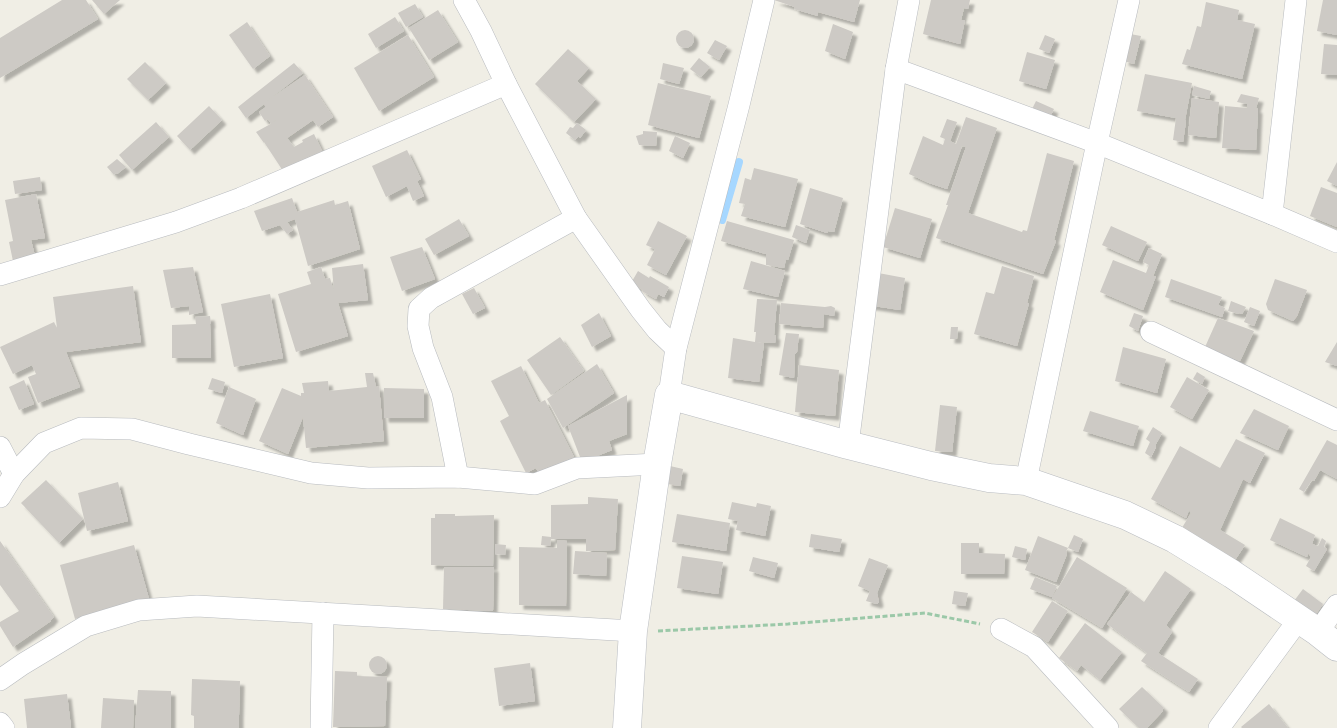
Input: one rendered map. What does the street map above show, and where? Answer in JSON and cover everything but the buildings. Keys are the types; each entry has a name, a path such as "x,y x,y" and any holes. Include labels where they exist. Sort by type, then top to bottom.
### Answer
{"street":[{"path":"464,0 576,218 641,310 657,330 676,348"},
{"path":"627,728 633,630 676,348 764,0"},
{"path":"848,445 896,69 909,0"},
{"path":"1026,480 1129,0"},
{"path":"1272,214 1296,0"},
{"path":"896,69 1097,143 1337,242"},
{"path":"0,275 176,222 241,198 506,84"},
{"path":"458,478 442,397 418,326 419,309 432,298 576,218"},
{"path":"1150,332 1337,420"},
{"path":"669,395 848,445 932,466 990,478 1026,480 1124,515 1175,539 1232,574 1318,633"},
{"path":"0,497 14,474 44,443 81,428 132,429 311,473 368,478 458,478 535,484 577,468 658,464"},
{"path":"0,447 14,474"},
{"path":"0,680 86,626 139,610 197,606 633,630"},
{"path":"1218,728 1318,633 1337,606"},
{"path":"321,728 323,613"},
{"path":"1001,629 1034,647 1108,728"},
{"path":"0,723 4,728"}],"path":[{"path":"633,630 669,632 925,613 1001,629"}],"waterway":[{"path":"722,220 739,162"}]}
